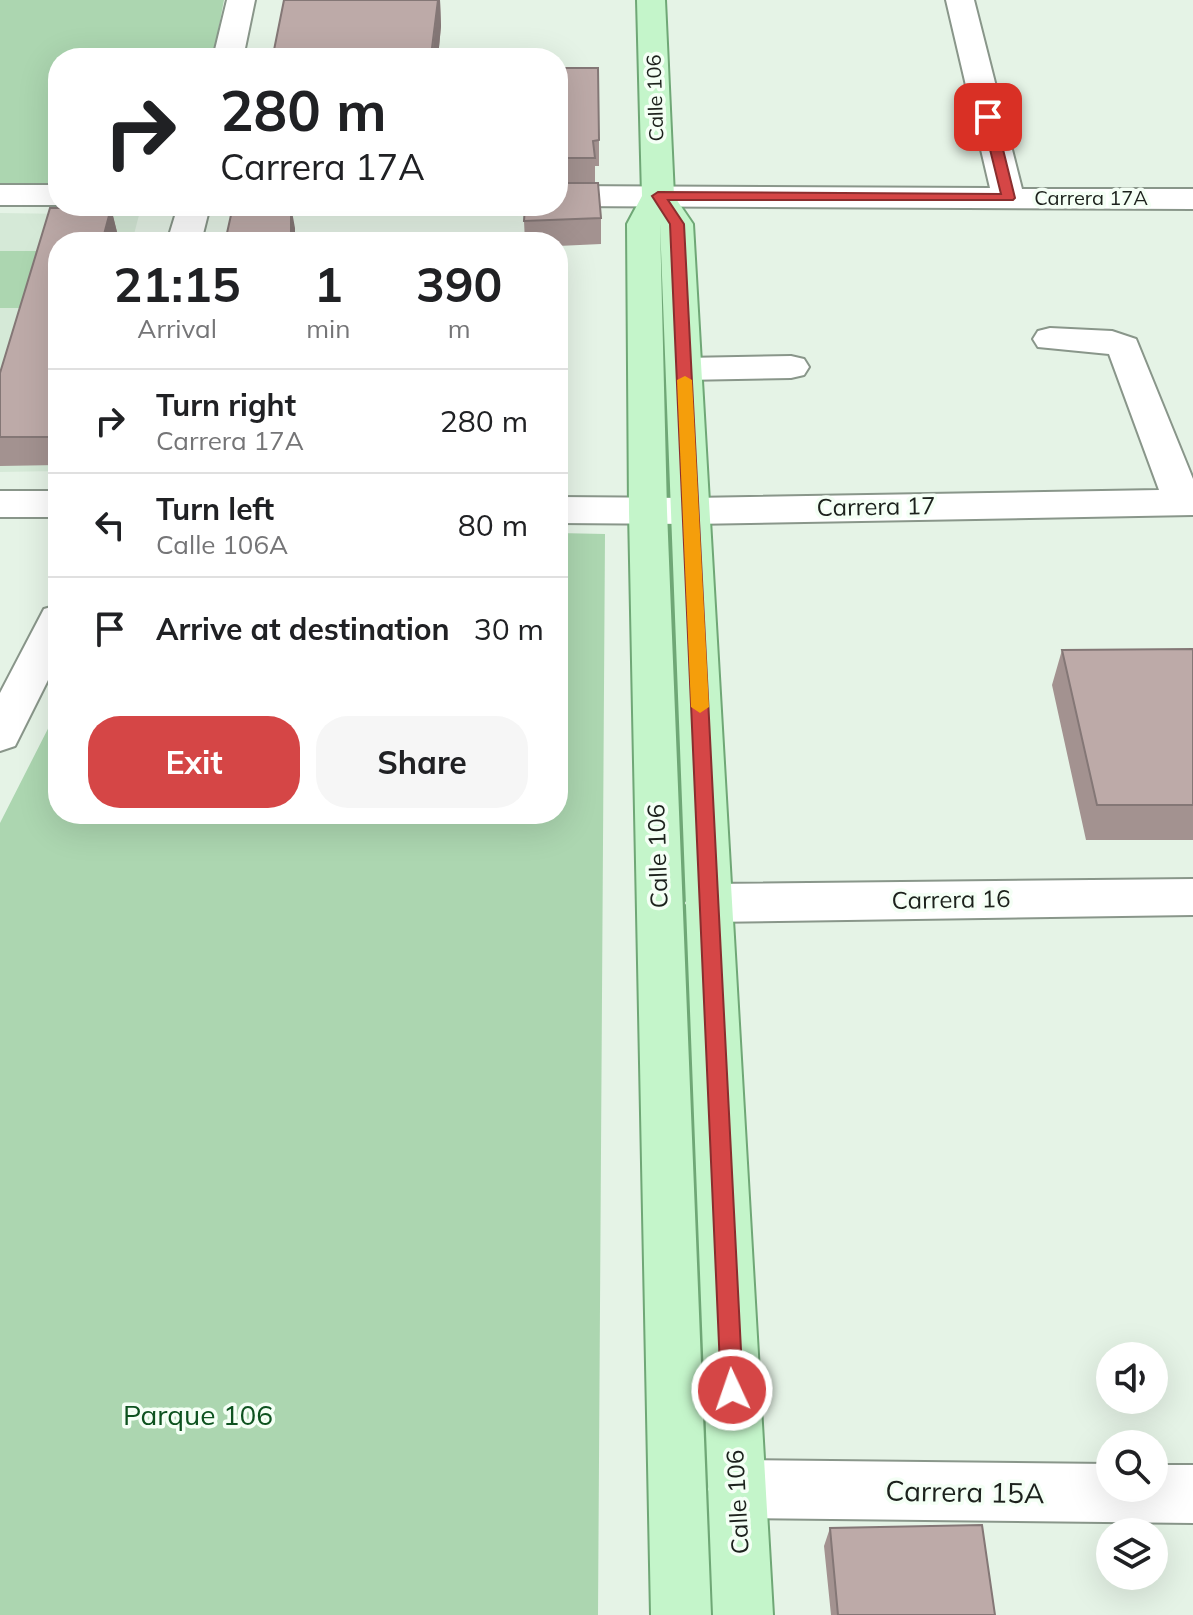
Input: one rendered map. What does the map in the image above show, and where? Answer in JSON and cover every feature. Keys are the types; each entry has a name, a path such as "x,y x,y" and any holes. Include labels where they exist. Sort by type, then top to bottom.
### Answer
{"main road":[{"name":"Calle 106","path":"651,0 658,196 643,224 708,903 743,1615"},
{"name":"Calle 106","path":"658,196 677,224 684,369 670,511 681,1615"}],"street":[{"path":"230,48 241,0"},
{"path":"960,0 1008,198"},
{"path":"0,195 48,195"},
{"name":"Carrera 17A","path":"568,196 1193,199"},
{"path":"1050,339 1112,342 1124,347 1188,502"},
{"path":"684,369 791,367"},
{"name":"Carrera 17","path":"568,510 1188,502"},
{"path":"0,504 48,504"},
{"path":"0,735 48,639"},
{"name":"Carrera 16","path":"708,903 1193,897"},
{"name":"Carrera 15A","path":"737,1489 1193,1494"}],"shaded area":[{"path":"0,213 139,216 135,232 48,232 48,471 0,472"}],"green space":[{"path":"0,0 224,0 215,48 48,48 48,183 0,184"},
{"path":"0,251 42,251 24,308 0,308"},
{"name":"Parque 106","path":"568,533 605,534 598,1615 0,1615 0,823 48,729 48,824 568,824"}],"building":[{"path":"284,0 438,0 432,48 274,48"},
{"path":"568,68 598,68 599,140 593,141 595,158 568,158"},
{"path":"568,183 598,183 601,218 524,221 524,216 568,216"},
{"path":"48,215 109,216 105,232 48,232 48,437 0,437 0,373"},
{"path":"231,216 291,216 291,232 227,232"},
{"path":"1193,649 1193,805 1097,805 1062,650"},
{"path":"982,1525 995,1615 838,1615 830,1528"}],"slow traffic":[{"path":"685,380 700,707"}],"route":[{"path":"732,1390 677,224 658,196 1008,198 988,117"}]}
